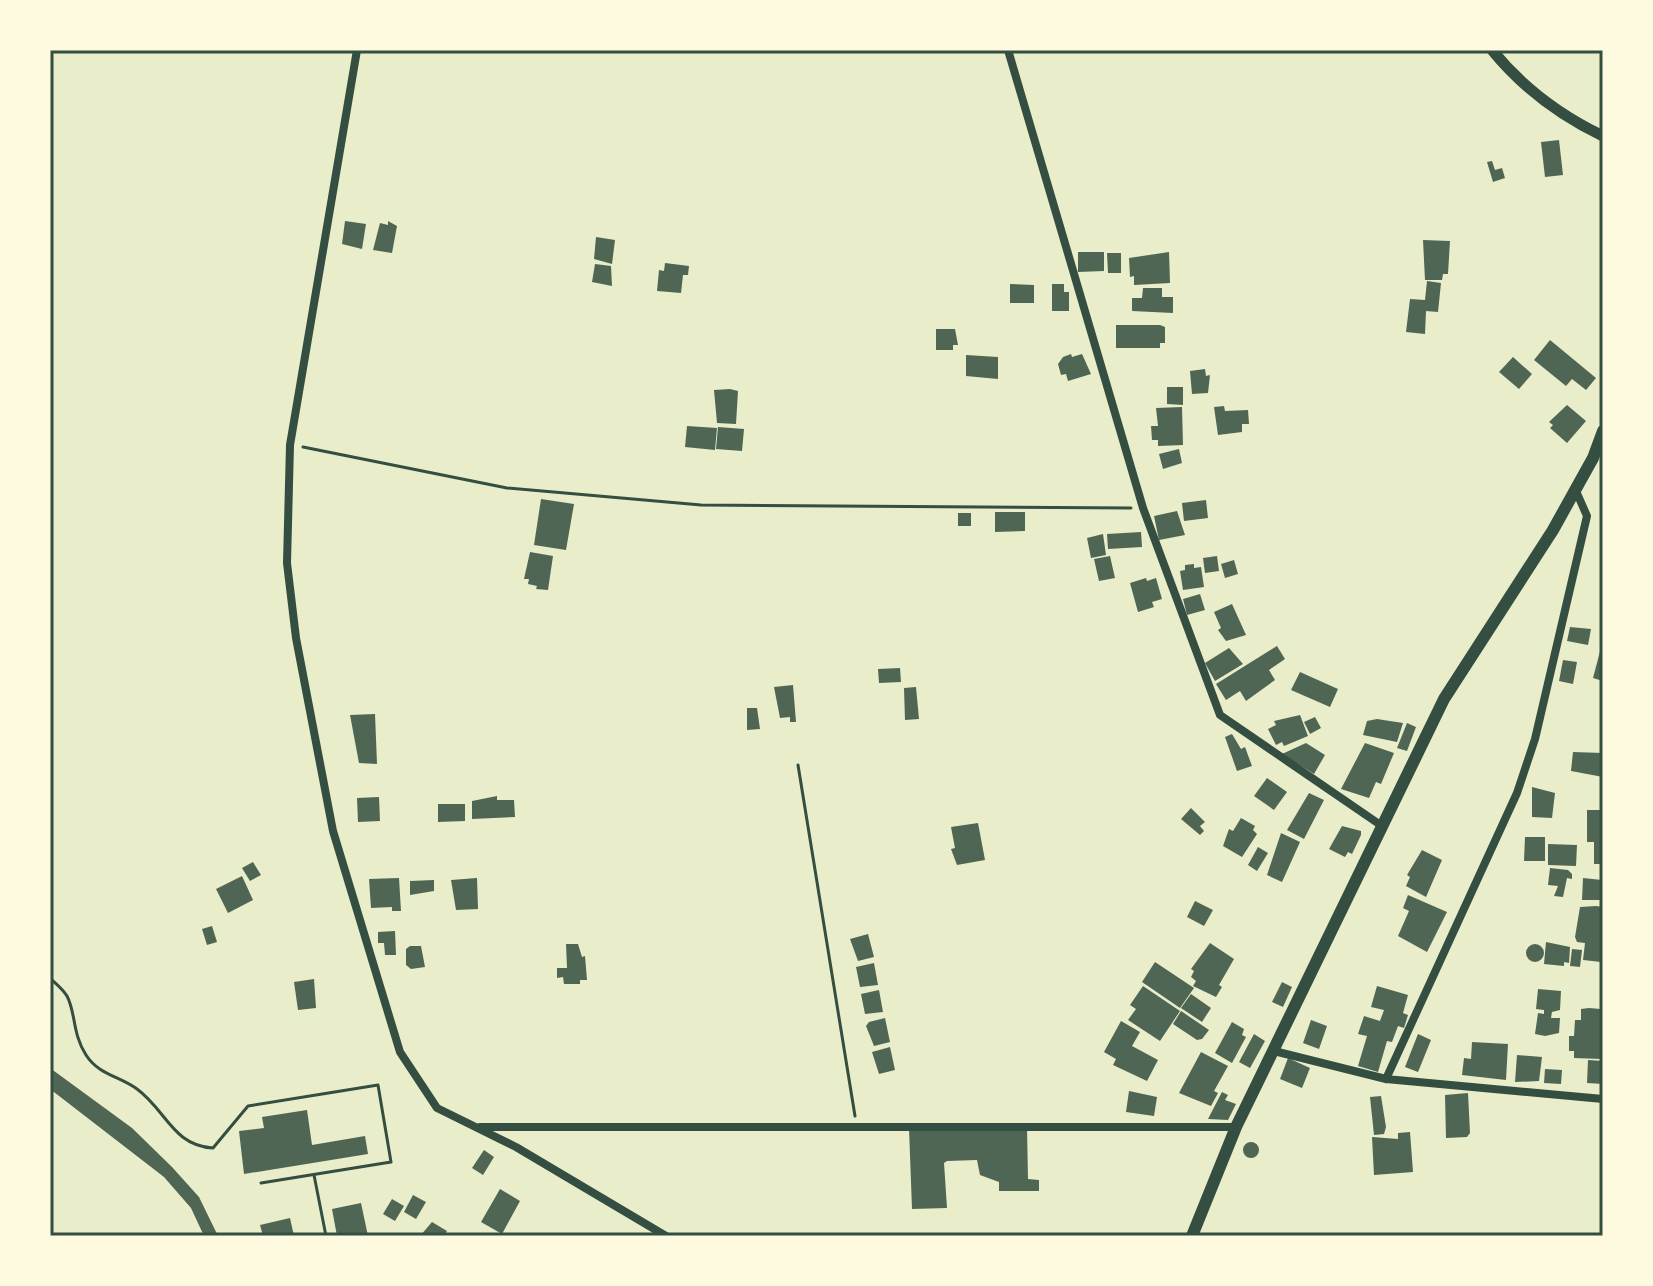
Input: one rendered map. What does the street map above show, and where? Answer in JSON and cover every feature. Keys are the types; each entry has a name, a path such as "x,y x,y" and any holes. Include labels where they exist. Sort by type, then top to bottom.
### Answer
{"main road":[{"path":"1192,1236 1236,1127 1444,699 1576,491 1603,431"}],"street":[{"path":"357,50 290,445 287,489 289,578 296,638 333,831 400,1052 437,1108 516,1147 666,1236"},
{"path":"1008,50 1143,508 1220,715 1382,826"},
{"path":"1492,50 1528,88 1552,107 1603,136"},
{"path":"1386,1079 1522,780 1587,516 1576,491"},
{"path":"1274,1051 1386,1079 1603,1099"},
{"path":"476,1127 1236,1127"}],"path":[{"path":"290,445 507,488 701,505 1143,508"},
{"path":"798,765 857,1127"},
{"path":"50,978 68,997 74,1035 88,1058 105,1074 138,1089 177,1135 197,1147 213,1148 248,1106 378,1085 391,1162 261,1183"},
{"path":"314,1175 326,1236"}],"building":[{"path":"1559,140 1563,175 1545,177 1541,142"},
{"path":"1492,161 1495,170 1502,168 1505,178 1493,182 1487,162"},
{"path":"345,221 366,224 362,249 342,244"},
{"path":"388,221 397,226 392,253 373,250 380,223 388,225"},
{"path":"596,237 615,240 612,264 594,259"},
{"path":"1423,240 1450,241 1448,274 1443,274 1442,280 1425,280"},
{"path":"1078,252 1104,252 1104,271 1078,272"},
{"path":"1169,252 1170,283 1134,285 1134,276 1130,277 1129,258"},
{"path":"1107,253 1121,253 1121,273 1108,273"},
{"path":"665,263 689,266 688,275 683,275 681,293 657,291 659,270 664,271"},
{"path":"595,264 611,266 612,286 592,282"},
{"path":"1427,281 1441,283 1438,312 1426,311 1425,334 1406,332 1410,299 1425,300"},
{"path":"1010,284 1034,285 1034,303 1010,303"},
{"path":"1052,284 1064,284 1064,292 1069,292 1069,311 1052,311"},
{"path":"1143,288 1162,288 1162,297 1173,297 1173,313 1132,311 1132,298 1142,298"},
{"path":"1116,325 1160,325 1165,327 1165,343 1160,343 1160,348 1116,348"},
{"path":"936,329 955,329 958,345 953,345 953,350 936,350"},
{"path":"1550,340 1596,378 1586,390 1572,379 1566,386 1534,360"},
{"path":"1071,354 1072,357 1082,354 1091,374 1068,381 1066,374 1061,375 1058,364 1063,357"},
{"path":"966,355 998,357 998,379 966,376"},
{"path":"1513,357 1532,374 1519,389 1499,372"},
{"path":"1205,369 1206,376 1210,375 1208,393 1192,394 1190,371"},
{"path":"1167,387 1183,387 1183,405 1167,404"},
{"path":"714,390 738,391 736,424 717,423"},
{"path":"1567,405 1586,421 1567,443 1550,428 1553,425 1549,422"},
{"path":"1224,406 1225,411 1248,410 1249,424 1242,424 1242,432 1218,435 1214,407"},
{"path":"1182,407 1183,445 1158,446 1158,440 1152,440 1151,426 1158,426 1156,408"},
{"path":"687,426 717,428 715,450 685,447"},
{"path":"718,427 744,429 742,451 716,449"},
{"path":"1179,449 1182,463 1163,469 1159,454"},
{"path":"541,499 574,504 566,550 534,545"},
{"path":"1206,500 1208,518 1184,521 1182,503"},
{"path":"1177,511 1185,535 1159,540 1154,516"},
{"path":"995,512 1025,512 1025,531 995,532"},
{"path":"958,513 971,513 971,526 958,526"},
{"path":"1141,532 1142,547 1108,549 1107,534"},
{"path":"1103,534 1106,555 1091,558 1087,538"},
{"path":"530,552 553,556 548,590 536,589 537,586 528,584 529,579 524,579"},
{"path":"1110,556 1115,578 1099,581 1094,559"},
{"path":"1217,556 1219,571 1205,573 1203,558"},
{"path":"1234,560 1238,574 1225,578 1221,564"},
{"path":"1194,564 1194,568 1201,567 1204,587 1183,590 1180,571 1185,570 1185,565"},
{"path":"1146,578 1147,581 1156,578 1162,599 1152,602 1154,607 1138,612 1130,583"},
{"path":"1200,594 1205,610 1187,615 1183,599"},
{"path":"1232,604 1246,635 1226,641 1218,630 1221,628 1214,612"},
{"path":"1570,627 1591,629 1588,645 1567,641"},
{"path":"1603,640 1603,681 1593,678"},
{"path":"1277,646 1285,659 1269,670 1275,680 1246,701 1240,691 1226,700 1216,684"},
{"path":"1229,648 1243,664 1215,681 1205,663"},
{"path":"1563,660 1577,662 1573,684 1559,681"},
{"path":"900,668 901,682 879,683 878,669"},
{"path":"1300,672 1338,689 1330,707 1291,690"},
{"path":"793,685 796,722 790,722 790,717 780,718 774,687"},
{"path":"916,687 919,719 905,720 904,688"},
{"path":"747,708 757,708 760,729 747,730"},
{"path":"375,714 377,764 359,763 350,715"},
{"path":"1300,715 1308,736 1284,746 1282,742 1276,745 1268,729 1276,725 1274,721"},
{"path":"1315,717 1321,728 1310,734 1304,722"},
{"path":"1377,719 1403,723 1397,742 1363,735 1367,721"},
{"path":"1407,723 1416,727 1407,751 1397,748"},
{"path":"1232,734 1241,749 1245,747 1252,766 1237,771 1225,737"},
{"path":"1306,743 1325,755 1314,774 1282,754"},
{"path":"1365,743 1394,753 1381,784 1376,782 1369,798 1341,789"},
{"path":"1573,752 1603,753 1603,777 1571,771"},
{"path":"1267,778 1287,792 1274,810 1254,796"},
{"path":"1532,787 1555,793 1552,818 1532,817"},
{"path":"1309,793 1324,800 1304,839 1287,830"},
{"path":"497,796 497,800 514,800 515,817 472,819 472,801"},
{"path":"379,797 380,821 358,822 357,798"},
{"path":"438,804 465,804 465,821 438,822"},
{"path":"1191,808 1205,822 1200,826 1204,831 1200,835 1181,819"},
{"path":"1587,810 1603,810 1603,864 1594,864 1594,842 1587,842"},
{"path":"1241,818 1255,826 1253,830 1257,834 1242,857 1223,846 1229,829 1233,831"},
{"path":"978,823 985,860 957,865 951,849 955,848 951,827"},
{"path":"1342,826 1361,831 1352,854 1348,852 1345,857 1329,849"},
{"path":"1281,833 1300,842 1282,882 1267,875"},
{"path":"1525,837 1545,837 1545,861 1524,861"},
{"path":"1548,844 1577,845 1576,866 1548,865"},
{"path":"1258,847 1268,853 1257,871 1248,865"},
{"path":"1422,850 1442,860 1426,897 1406,886 1410,877 1407,875"},
{"path":"253,862 261,875 250,881 242,868"},
{"path":"1550,868 1568,870 1572,874 1572,879 1567,878 1563,897 1554,896 1558,886 1548,885"},
{"path":"242,876 253,900 228,913 216,889"},
{"path":"399,878 401,911 392,911 392,907 371,908 369,879"},
{"path":"477,878 478,909 456,910 451,880"},
{"path":"1583,878 1602,880 1600,900 1582,900"},
{"path":"434,880 434,891 410,895 410,881"},
{"path":"1408,895 1447,912 1427,952 1398,936 1409,911 1403,908"},
{"path":"1195,901 1213,910 1204,926 1187,917"},
{"path":"1580,907 1603,907 1601,962 1583,960 1585,943 1577,942 1575,937"},
{"path":"212,926 217,942 207,945 202,929"},
{"path":"395,931 396,955 385,955 384,943 378,943 378,932"},
{"path":"868,934 874,957 858,961 850,939"},
{"path":"1546,942 1570,947 1569,963 1564,962 1564,966 1544,964"},
{"path":"1210,943 1234,959 1219,985 1222,987 1216,997 1193,986 1196,981 1191,977 1194,971 1191,969"},
{"path":"566,944 578,944 582,957 585,956 587,980 580,980 580,984 564,984 563,977 557,978 557,968 567,968"},
{"path":"1531,944 1539,944 1544,953 1542,960 1531,962 1526,957 1526,949"},
{"path":"421,946 425,967 411,969 406,965 406,949"},
{"path":"1572,949 1582,950 1580,967 1570,966"},
{"path":"1155,962 1194,988 1180,1008 1142,982"},
{"path":"874,963 878,985 860,987 856,967"},
{"path":"314,979 316,1008 298,1010 294,982"},
{"path":"1282,982 1292,987 1283,1007 1272,1002"},
{"path":"1143,986 1180,1011 1160,1041 1128,1020 1136,1009 1130,1005"},
{"path":"1377,986 1408,995 1403,1013 1408,1015 1404,1028 1398,1026 1392,1042 1387,1041 1378,1072 1358,1066 1367,1036 1358,1034 1364,1016 1380,1021 1384,1010 1371,1007"},
{"path":"1538,989 1561,991 1560,1010 1552,1012 1551,1018 1560,1018 1559,1033 1545,1036 1535,1034 1538,1013 1544,1014 1544,1010 1536,1009"},
{"path":"879,990 883,1012 865,1014 861,994"},
{"path":"1191,994 1211,1008 1202,1022 1181,1008"},
{"path":"1581,1009 1601,1009 1603,1014 1602,1059 1574,1058 1574,1051 1569,1051 1569,1036 1574,1036 1575,1020 1581,1020"},
{"path":"1181,1011 1209,1030 1202,1039 1197,1040 1173,1024"},
{"path":"885,1018 890,1042 874,1046 866,1026 869,1022"},
{"path":"1311,1020 1327,1026 1319,1049 1303,1043"},
{"path":"1121,1021 1140,1032 1132,1046 1158,1060 1147,1081 1113,1065 1116,1059 1104,1052"},
{"path":"1232,1022 1244,1029 1242,1035 1246,1037 1232,1063 1215,1053"},
{"path":"1254,1034 1265,1041 1250,1068 1239,1062"},
{"path":"1418,1034 1431,1040 1418,1072 1405,1067"},
{"path":"1472,1042 1508,1044 1506,1080 1462,1075 1464,1058 1471,1059"},
{"path":"890,1047 895,1070 879,1074 872,1052"},
{"path":"1201,1052 1228,1066 1214,1091 1218,1093 1211,1106 1179,1093"},
{"path":"1517,1055 1542,1057 1539,1081 1515,1082"},
{"path":"1288,1058 1310,1068 1302,1088 1280,1079"},
{"path":"1588,1060 1603,1061 1603,1084 1587,1083"},
{"path":"50,1068 132,1128 172,1167 199,1197 218,1236 204,1236 191,1208 164,1177 50,1089"},
{"path":"1545,1069 1562,1070 1561,1084 1544,1083"},
{"path":"1129,1091 1157,1097 1154,1116 1126,1112"},
{"path":"1222,1092 1228,1095 1225,1100 1236,1104 1228,1120 1208,1119"},
{"path":"1468,1093 1470,1133 1467,1137 1446,1138 1445,1095"},
{"path":"1381,1096 1386,1127 1384,1134 1374,1135 1370,1097"},
{"path":"307,1110 312,1145 365,1136 368,1154 244,1174 239,1131 264,1128 262,1117"},
{"path":"909,1128 1027,1128 1028,1179 1039,1180 1039,1191 999,1191 999,1182 980,1175 977,1160 947,1161 944,1163 947,1208 912,1209"},
{"path":"1410,1132 1413,1172 1374,1175 1372,1137 1398,1139 1398,1133"},
{"path":"1251,1142 1259,1150 1251,1158 1243,1150"},
{"path":"484,1150 494,1157 483,1175 472,1168"},
{"path":"500,1189 520,1201 502,1234 481,1222"},
{"path":"413,1195 426,1202 416,1219 404,1212"},
{"path":"392,1199 404,1206 395,1221 383,1214"},
{"path":"361,1203 368,1236 337,1236 332,1209"},
{"path":"290,1218 294,1236 263,1236 260,1225"},
{"path":"432,1222 447,1231 444,1236 420,1236"}]}
